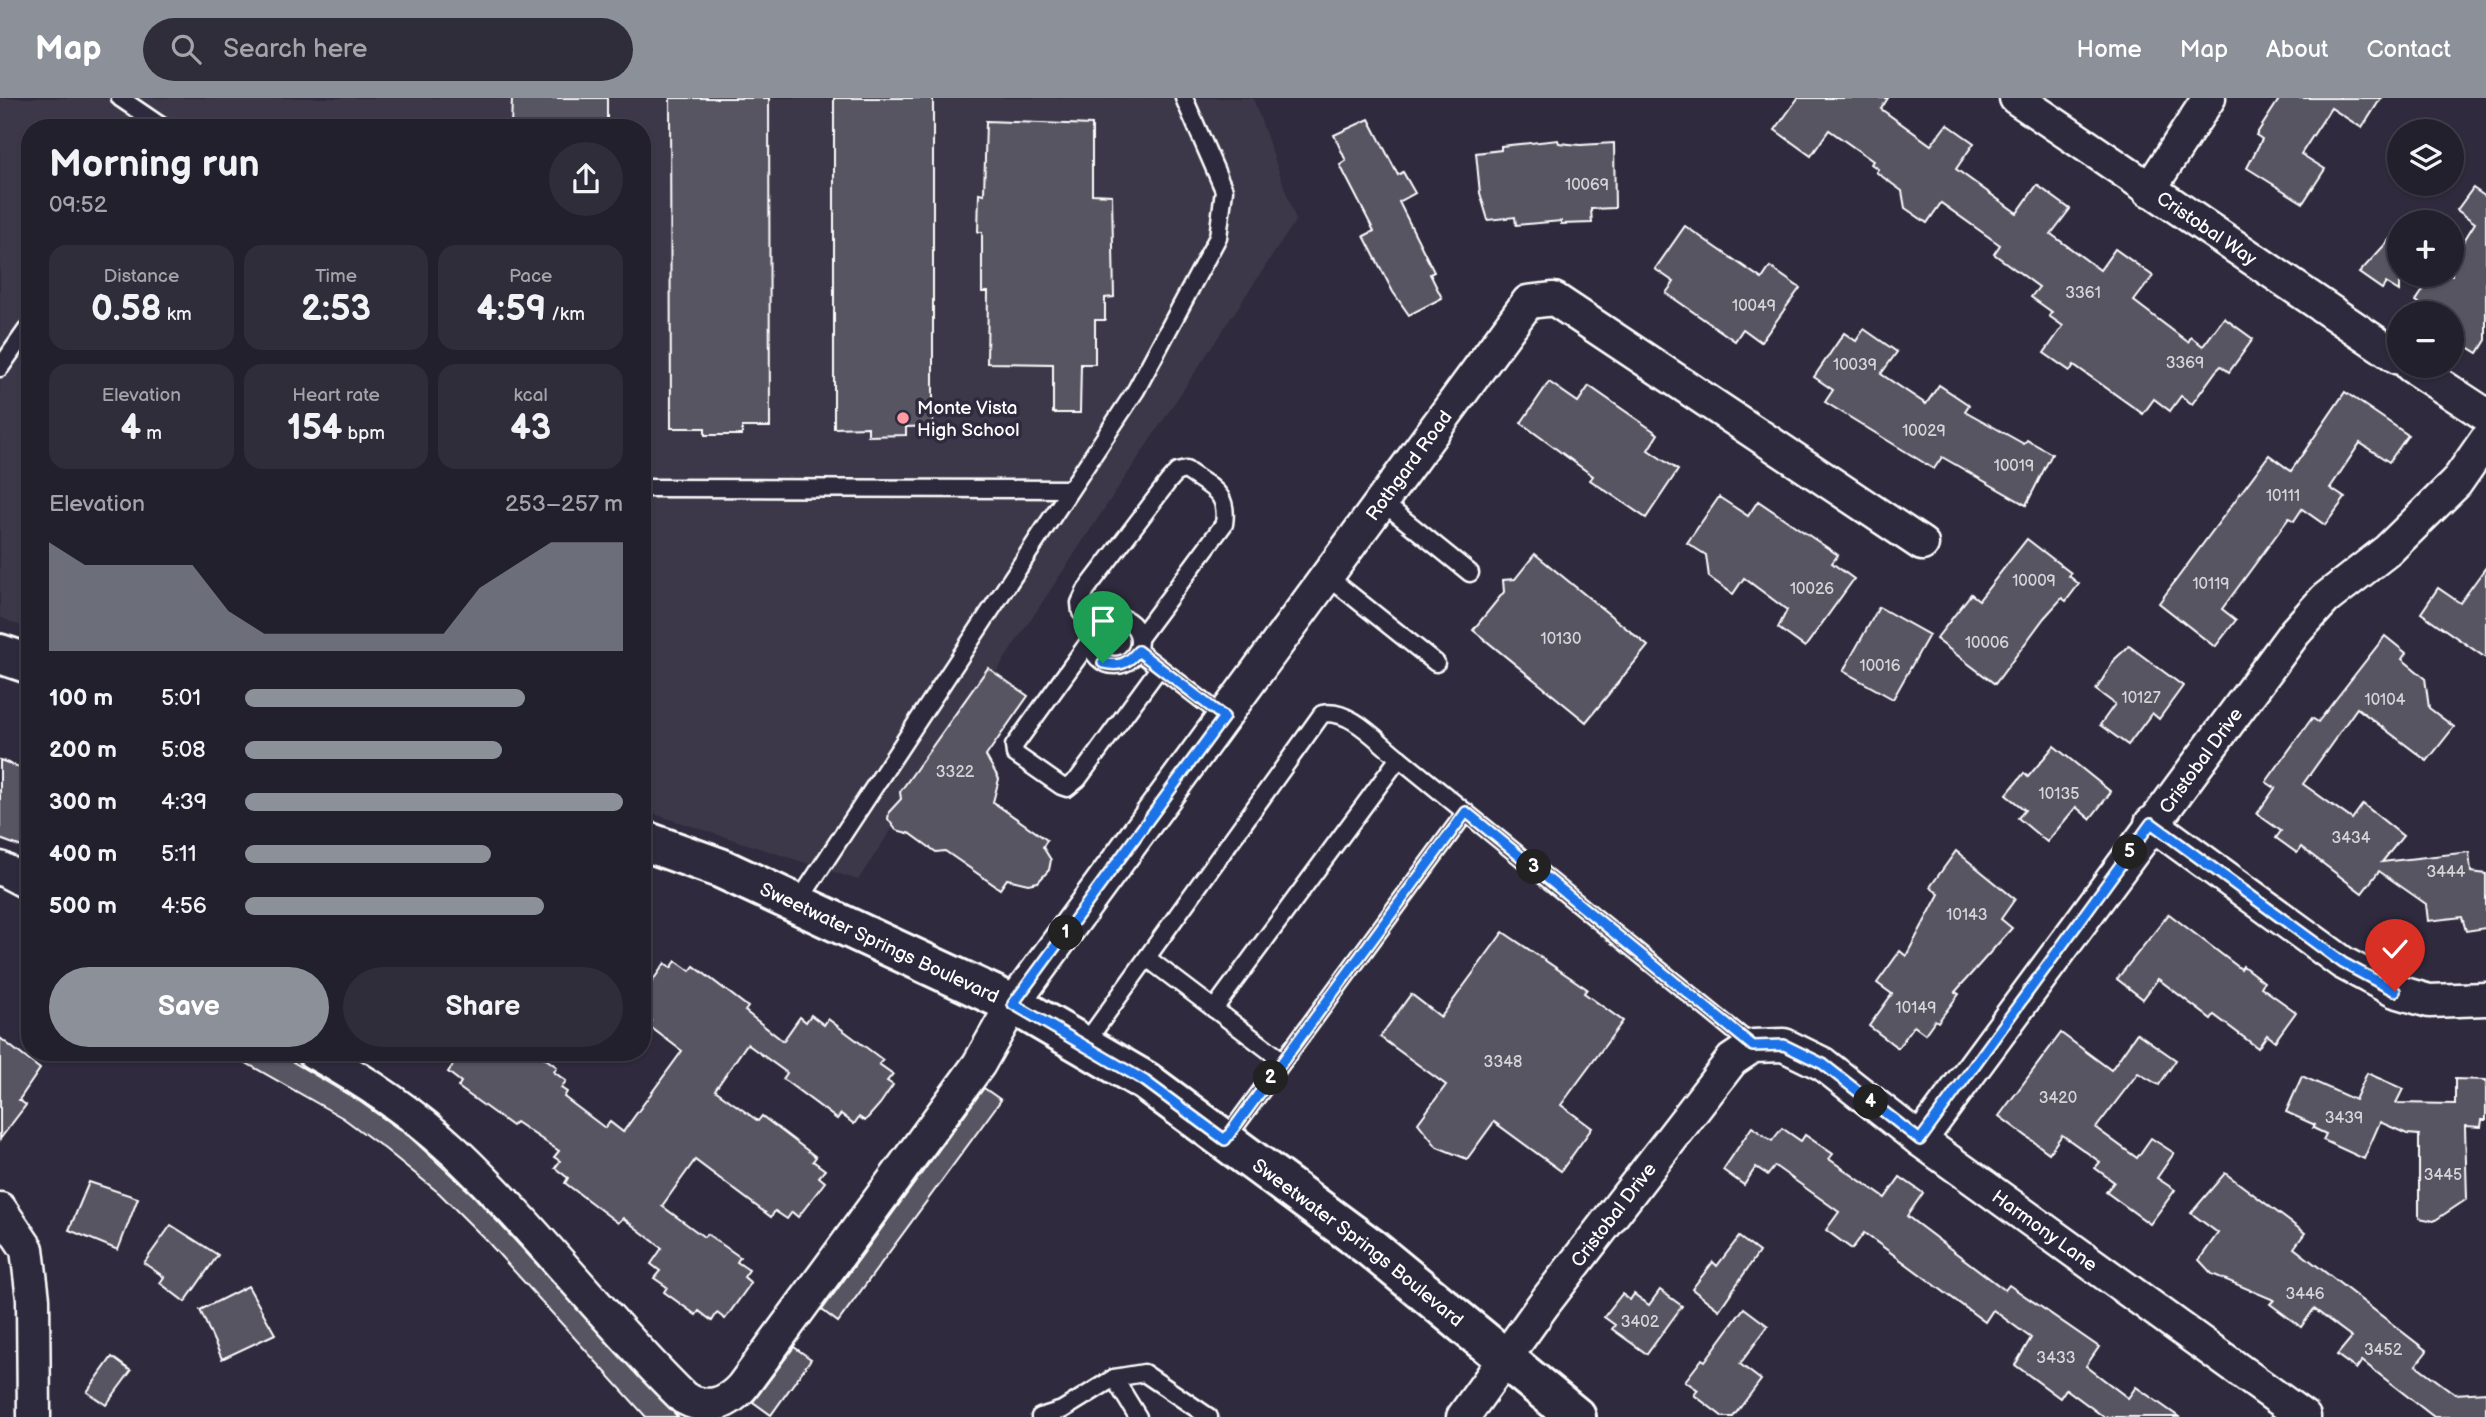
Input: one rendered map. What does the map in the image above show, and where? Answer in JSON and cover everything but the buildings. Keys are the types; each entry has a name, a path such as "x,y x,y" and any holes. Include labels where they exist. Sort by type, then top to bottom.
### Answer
{"main road":[{"path":"0,654 21,661"},
{"name":"Sweetwater Springs Boulevard","path":"651,843 720,868 1013,1004 1145,1081 1371,1248 1576,1417"}],"street":[{"name":"Cristobal Way","path":"2016,98 2149,191 2387,350"},
{"path":"2149,191 2209,98"},
{"name":"Rothgard Road","path":"328,1061 375,1090 454,1152 495,1192 684,1398 712,1406 724,1403 742,1387 979,1064 1013,1004 1528,302 1554,299 1922,544"},
{"path":"2430,378 2486,415"},
{"name":"Cristobal Drive","path":"1920,1140 2151,823 2295,632 2325,599 2388,550 2456,483 2486,440"},
{"path":"2151,823 2343,963 2395,991 2429,1000 2486,999"},
{"path":"0,868 21,879"},
{"name":"Harmony Lane","path":"1753,1046 1784,1045 1823,1064 1920,1140 2304,1417"},
{"name":"Cristobal Drive","path":"1463,1417 1732,1060 1753,1046"},
{"path":"0,1209 27,1249 33,1298 34,1417"}],"lane":[{"path":"120,98 141,119"},
{"path":"797,904 1136,390 1218,237 1224,190 1184,98"},
{"path":"0,368 21,338"},
{"path":"1186,470 1223,497 1227,506 1224,524 1139,644 1129,662 1116,666 1103,663 1094,653 1094,632 1081,612 1080,603 1086,590 1168,482 1177,472 1186,470"},
{"path":"651,488 1070,489"},
{"path":"1381,501 1470,573"},
{"path":"1327,576 1436,663"},
{"path":"1159,668 1078,779 1068,788 1015,754 1014,746 1094,632 1108,618 1121,618 1133,625 1139,644 1159,668 1224,717"},
{"path":"1084,1045 1322,714 1333,712 1346,716 1399,758 1753,1046"},
{"path":"1214,1009 1399,758"},
{"path":"1225,1140 1466,812"},
{"path":"1147,958 1283,1061"},
{"path":"1040,1417 1062,1410 1114,1378 1144,1373 1209,1417"},
{"path":"1114,1378 1138,1417"}],"shaded area":[{"name":"Monte Vista High School","path":"0,98 1253,98 1296,220 858,880 651,813 651,119 21,119 21,626 0,617"}],"place":[{"name":"Monte Vista High School","path":"903,418"}],"route":[{"path":"1103,663 1116,666 1129,662 1138,651 1224,717 1013,1004 1145,1081 1225,1140 1466,812 1753,1046 1784,1045 1823,1064 1920,1140 2151,823 2343,963 2395,991"}]}
